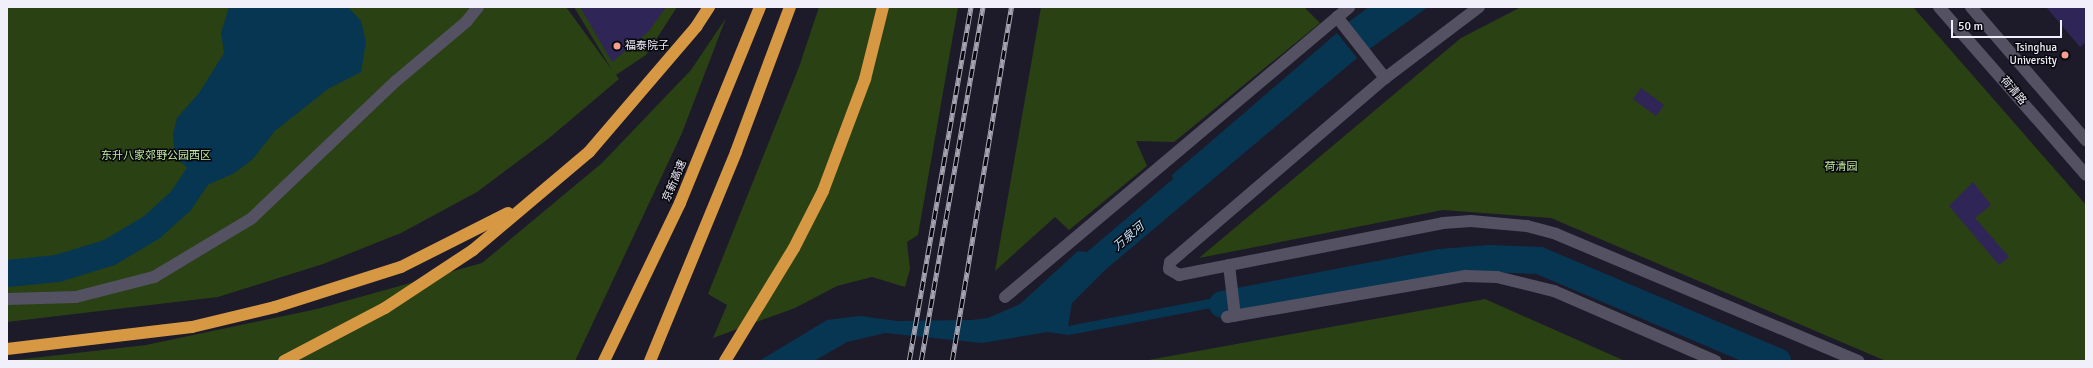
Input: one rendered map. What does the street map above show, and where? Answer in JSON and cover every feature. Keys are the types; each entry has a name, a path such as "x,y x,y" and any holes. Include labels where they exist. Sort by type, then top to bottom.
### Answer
{"highway":[{"path":"284,361 384,308 473,250 589,152 696,27 709,7"},
{"name":"京新高速","path":"604,361 680,203 760,7"},
{"path":"652,356 736,152 790,7"},
{"path":"725,361 814,212 842,146 865,79 883,7"},
{"path":"7,350 192,327 275,307 345,285 434,252 529,202"}],"street":[{"path":"7,299 76,297 154,277 252,218 322,155 396,80 466,22 478,7"},
{"path":"1005,298 1349,7"},
{"path":"1479,7 1385,78 1170,262 1169,269 1179,275 1443,223 1471,221 1527,226 1556,234 1858,361"},
{"name":"荷清路","path":"1939,7 2086,175"},
{"name":"荷清路","path":"1971,7 2086,140"},
{"path":"1336,17 1385,78"},
{"path":"1229,265 1232,315 1465,276 1497,277 1554,291 1716,361"}],"green space":[{"name":"东升八家郊野公园西区","path":"7,7 566,7 612,70 574,7 677,7 646,55 616,75 619,79 548,139 477,192 401,233 323,264 218,297 7,322"},
{"path":"819,7 958,7 918,235 907,242 910,269 905,287 872,277 837,286 795,308 713,338 727,305 708,294 799,67"},
{"path":"1041,7 1304,7 1320,23 1174,142 1136,141 1147,166 1069,230 1055,217 995,271"},
{"name":"荷清园","path":"1521,7 1913,7 2086,205 2086,361 1886,361 1551,218 1443,210 1199,258 1461,38"},
{"path":"726,18 682,133 575,361 7,361 146,345 317,309 482,263 602,163 691,70"},
{"path":"1485,299 1625,361 1143,361"}],"water":[{"path":"229,7 348,7 361,21 366,42 361,72 328,89 275,131 252,160 233,174 207,185 175,157 173,134 177,118 199,93 224,53 221,33"},
{"path":"1369,7 1428,7 1368,50 1347,23"},
{"name":"万泉河","path":"1337,33 1357,58 1105,270 1072,303 1068,326 1257,290 1259,299 1069,335 1047,332 982,343 885,333 847,342 814,361 759,361 827,320 860,316 897,321 972,320 988,318 1020,304 1078,251 1087,252 1173,179 1172,175"}],"building":[{"name":"福泰院子","path":"580,7 666,7 649,31 612,62"},
{"path":"2046,7 2086,7 2086,42 2080,47"},
{"path":"1641,88 1664,105 1656,116 1633,99"},
{"path":"1973,182 1991,205 1975,218 2009,257 1999,265 1949,206"}],"waterway":[{"path":"7,273 57,268 109,252 151,227 180,201 197,176"},
{"path":"1222,304 1441,262 1489,258 1539,260 1777,361"}],"railway":[{"path":"909,361 971,7"},
{"path":"921,361 983,7"},
{"path":"952,361 1011,7"}],"place":[{"name":"福泰院子","path":"617,46"},
{"name":"Tsinghua University","path":"2065,55"}]}
